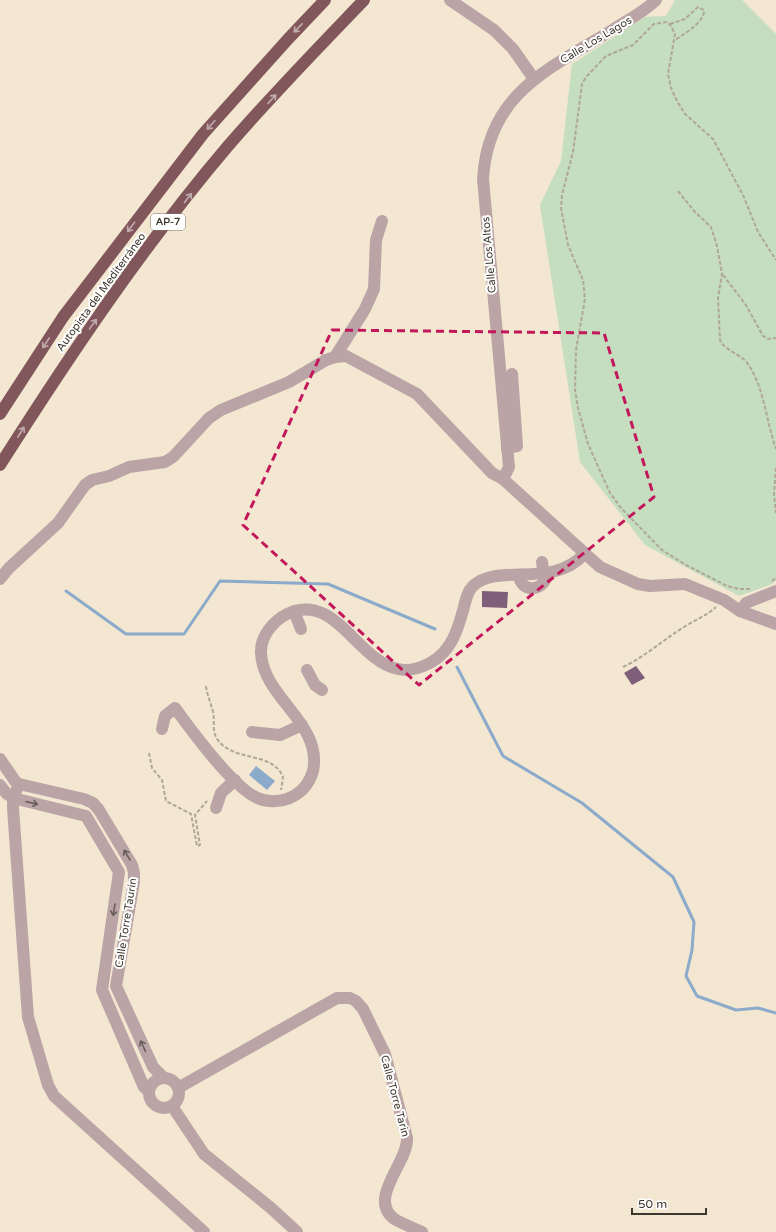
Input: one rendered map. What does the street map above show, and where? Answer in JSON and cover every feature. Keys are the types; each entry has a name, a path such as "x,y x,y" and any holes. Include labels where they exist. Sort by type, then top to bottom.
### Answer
{"highway":[{"name":"Autopista del Mediterráneo","path":"0,414 63,317 203,134 325,0"},
{"name":"Autopista del Mediterráneo","path":"0,465 67,360 146,251 228,147 364,0"}],"street":[{"path":"450,0 494,30 513,49 534,79"},
{"name":"Calle Los Lagos","path":"534,79 640,13 656,0"},
{"name":"Calle Los Altos","path":"503,479 509,467 483,179 484,157 495,125 501,114 511,100 534,79"},
{"path":"335,357 365,309 374,289 376,240 382,221"},
{"path":"0,579 9,568 58,524 85,485 92,480 113,474 129,467 165,462 173,457 209,418 221,410 289,382 326,360 346,356 417,394 492,473 503,479 600,567 638,584 650,586 685,584 724,600 740,611 776,624"},
{"path":"507,448 517,446 512,374"},
{"path":"162,728 165,716 175,708 200,742 249,794 261,800 277,802 291,798 302,789 311,778 315,756 313,747 302,725 277,691 266,672 261,651 262,643 269,629 280,618 294,611 310,610 329,616 369,654 386,665 405,670 422,667 432,662 449,647 457,632 467,593 474,585 495,576 519,576 543,568 558,571 578,562 585,553"},
{"path":"740,611 746,603 772,587"},
{"path":"294,611 301,629"},
{"path":"307,670 312,681 322,690"},
{"path":"252,732 280,735 302,725"},
{"path":"0,759 15,781 19,784 13,798 28,1017 48,1085 54,1096 204,1232"},
{"path":"216,808 221,793 235,780"},
{"name":"Calle Torre Taurín","path":"19,784 84,799 93,803 99,810 132,865 134,882 116,986 153,1067 164,1078"},
{"path":"0,785 6,794 13,798"},
{"name":"Calle Torre Taurín","path":"13,798 86,816 119,872 102,990 144,1087 149,1091"},
{"name":"Calle Torre Tarin","path":"178,1088 337,998 343,997 356,1001 363,1009 385,1054 407,1138 406,1148 385,1193 386,1208 396,1220 422,1232"},
{"path":"164,1078 171,1080 178,1088 178,1098 172,1106 165,1108 154,1105 150,1099 149,1091 157,1080 164,1078"},
{"path":"172,1106 204,1154 271,1208 297,1232"}],"path":[{"path":"675,40 695,25 703,14 704,10 698,7 685,20 670,24 664,22 654,24 633,45 606,56 586,77 582,84 573,152 560,208 568,245 583,280 585,298 576,350 575,390 588,444 610,493 621,508 662,550 674,558 727,586 739,589 751,589"},
{"path":"670,24 675,34 668,74 671,88 685,114 713,139 743,195 758,232 776,260"},
{"path":"678,191 694,212 711,227 717,246 722,274 718,298 720,340 724,345 740,355 753,374 767,411 776,449"},
{"path":"722,274 746,305 764,336 768,339 776,338"},
{"path":"776,468 774,495 776,513"},
{"path":"772,587 776,578"},
{"path":"623,667 638,660 684,627 706,616 724,600"},
{"path":"206,686 207,695 214,713 215,735 219,742 234,753 269,763 282,773 283,785 278,793 277,802"},
{"path":"149,753 152,768 162,780 166,801 191,814 197,846 200,846 195,814 210,797"}],"highlighted area":[{"path":"332,330 604,333 654,497 419,685 243,525"}],"green space":[{"path":"675,0 742,0 776,34 776,580 772,584 739,596 645,545 580,462 540,205 561,161 572,64 645,17 666,16"}],"water":[{"path":"256,766 275,781 267,790 249,775"}],"building":[{"path":"482,591 508,592 507,608 482,607"},
{"path":"636,666 645,678 632,685 624,673"}],"waterway":[{"path":"66,591 126,634 184,634 220,581 328,584 435,629"},
{"path":"457,667 503,756 582,803 673,877 694,922 692,950 686,976 697,996 736,1010 758,1008 776,1013"}]}
